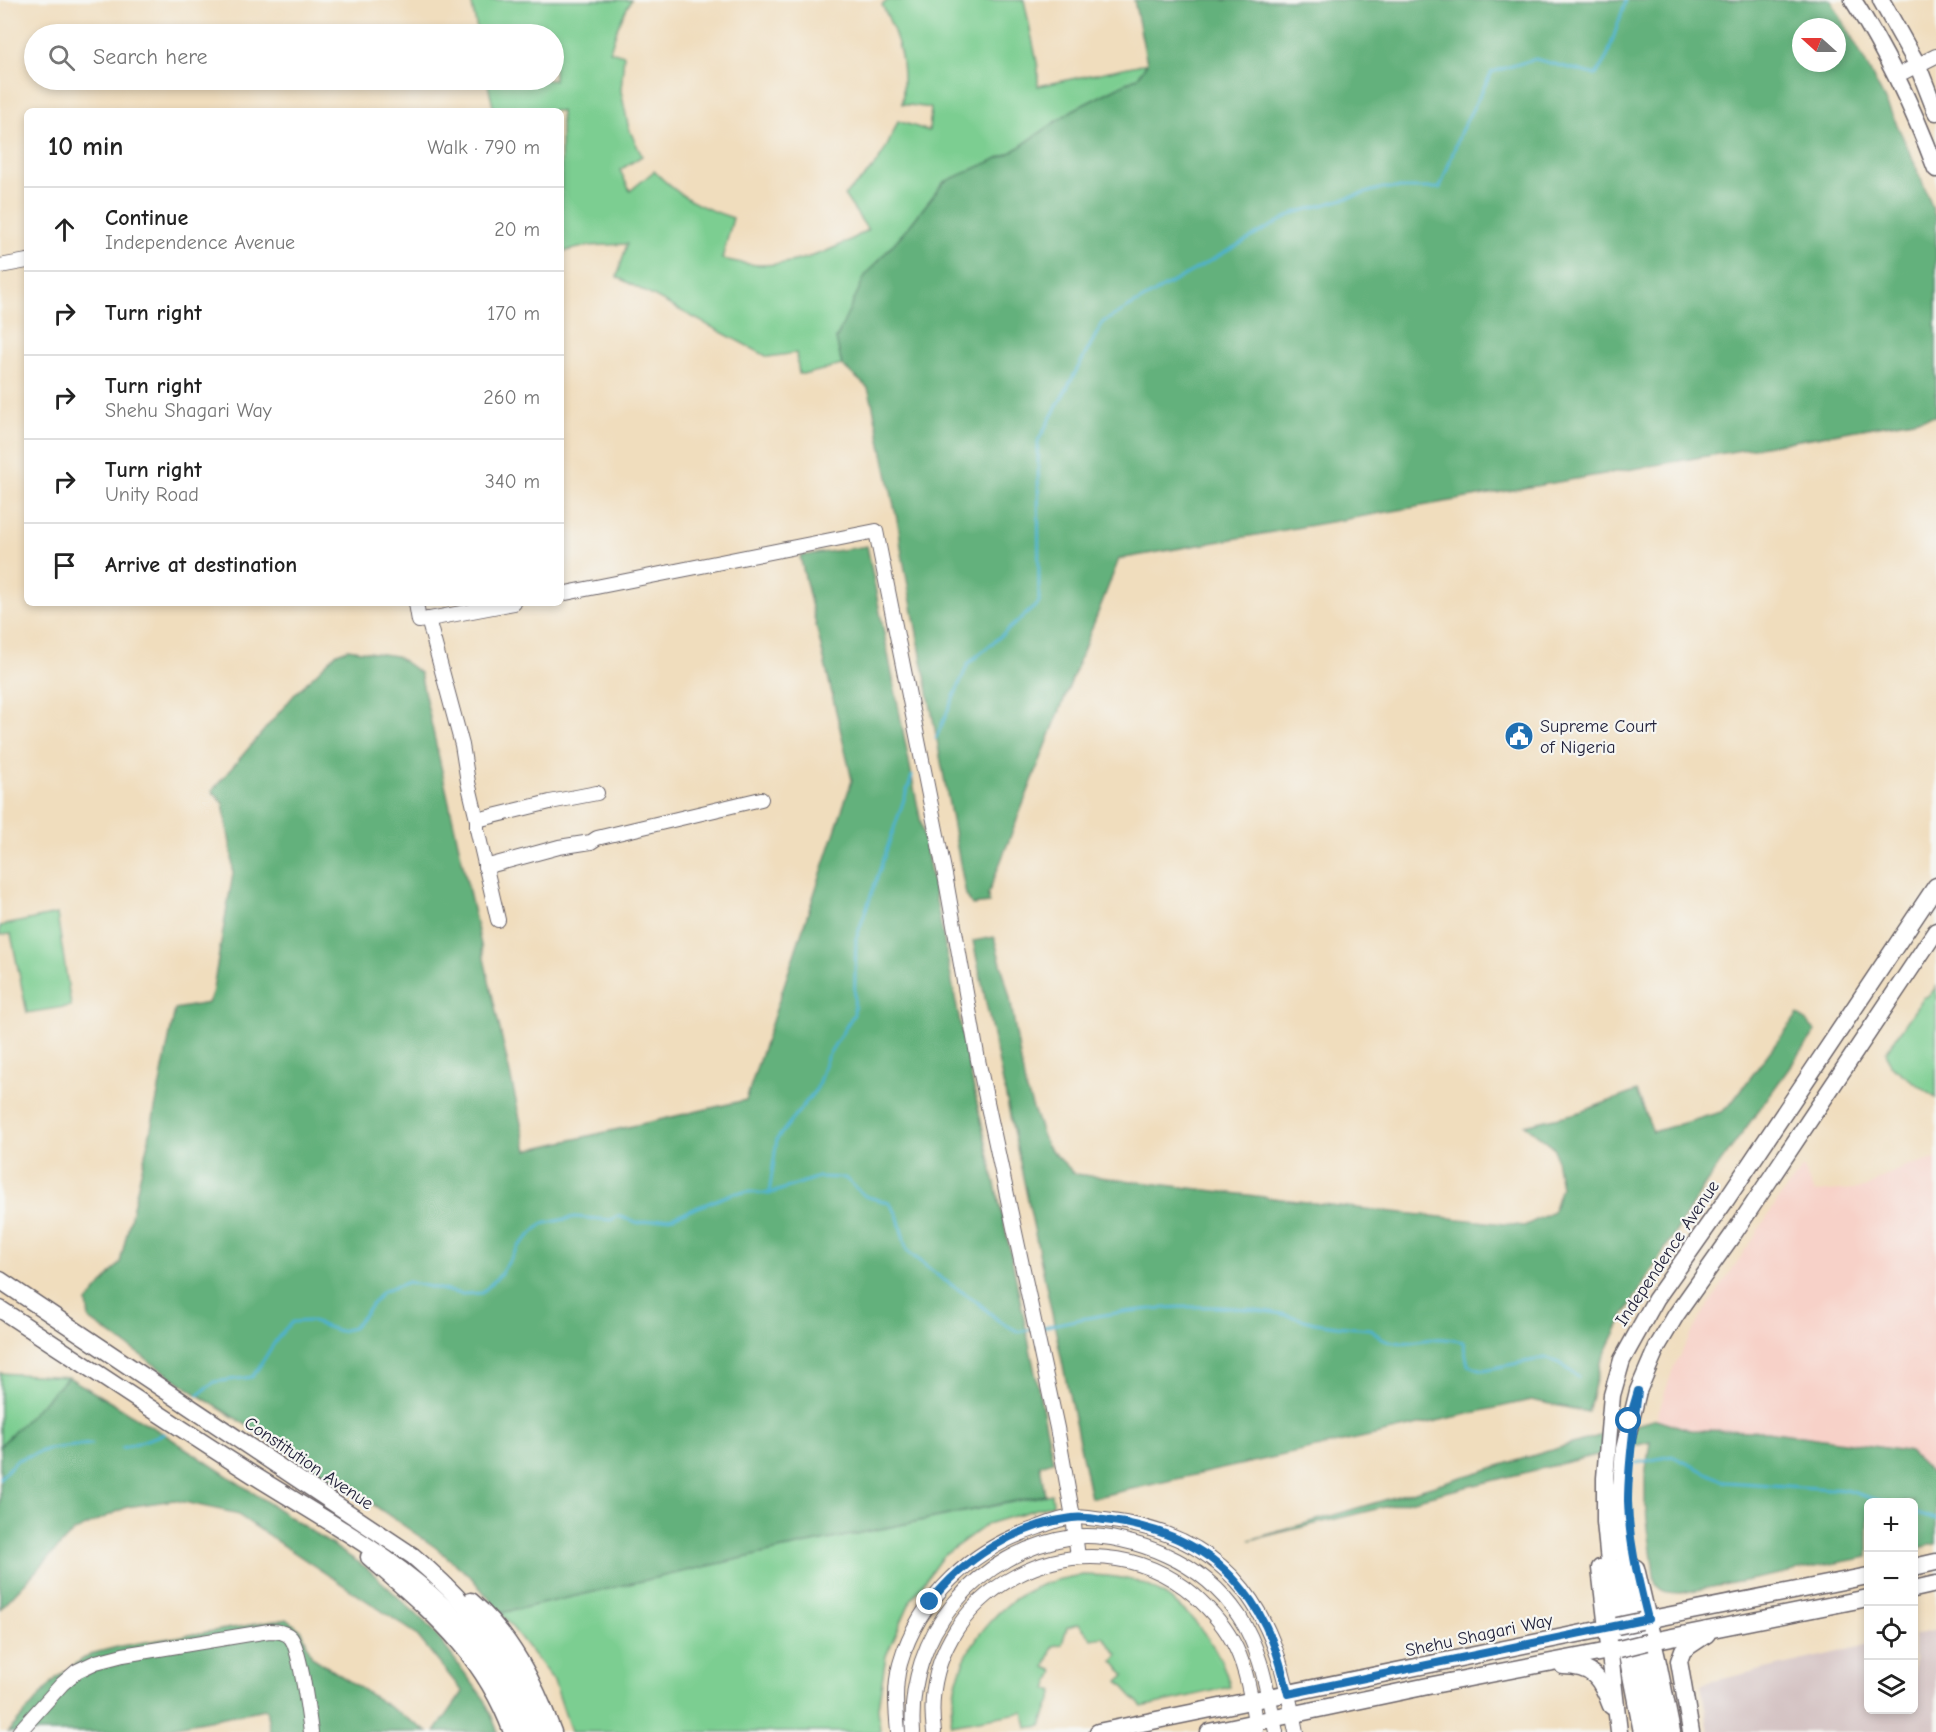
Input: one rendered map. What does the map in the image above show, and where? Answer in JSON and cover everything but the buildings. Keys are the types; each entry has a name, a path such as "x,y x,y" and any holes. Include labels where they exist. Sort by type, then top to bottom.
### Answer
{"main road":[{"path":"1853,0 1870,26 1896,76 1936,169"},
{"path":"1881,0 1918,66 1936,112"},
{"name":"Independence Avenue","path":"1642,1732 1609,1562 1605,1522 1605,1478 1612,1395 1622,1360 1656,1299 1726,1200 1936,886"},
{"path":"1657,1732 1628,1585 1619,1510 1624,1449 1638,1391 1657,1347 1676,1315 1734,1233 1936,931"},
{"name":"Constitution Avenue","path":"0,1280 413,1556 441,1580 500,1649 525,1696 539,1732"},
{"name":"Constitution Avenue","path":"0,1309 398,1566 456,1618 493,1667 525,1732"},
{"path":"1638,1391 1629,1475 1629,1523 1645,1620 1672,1732"},
{"path":"1612,1395 1599,1440 1593,1483 1595,1533 1615,1650 1619,1731"},
{"path":"344,1531 367,1556 442,1621 475,1661 492,1688 512,1732"},
{"path":"1918,1566 1936,1562"},
{"name":"Shehu Shagari Way","path":"1098,1732 1864,1577"},
{"path":"441,1580 491,1618 530,1679 544,1707 552,1732"},
{"path":"1918,1588 1936,1584"},
{"path":"1209,1732 1274,1726 1293,1715 1864,1599"},
{"path":"1691,1732 1678,1661 1683,1650 1715,1629"},
{"path":"1544,1664 1575,1666 1594,1674 1605,1690 1619,1731"}],"street":[{"path":"1896,76 1936,56"},
{"path":"0,266 24,262"},
{"path":"564,593 876,531 945,875 972,1029 1053,1408 1078,1557"},
{"path":"416,606 419,621 498,606"},
{"path":"428,619 462,745 477,829 498,920"},
{"path":"477,820 597,793"},
{"path":"485,867 761,799"},
{"path":"898,1732 896,1692 899,1667 917,1621 941,1589 967,1564 993,1547 1022,1532 1073,1517 1138,1524 1156,1530 1193,1546 1228,1573 1266,1624 1276,1647 1296,1732"},
{"path":"913,1732 913,1695 920,1664 935,1630 961,1595 1003,1562 1029,1549 1075,1537 1116,1540 1147,1546 1191,1568 1223,1595 1249,1632 1257,1651 1274,1726"},
{"path":"934,1732 932,1693 938,1668 951,1638 968,1614 990,1593 1011,1578 1033,1567 1078,1557 1132,1562 1151,1569 1186,1588 1212,1613 1226,1630 1237,1649 1244,1670 1256,1727"},
{"path":"19,1732 62,1684 77,1671 96,1662 123,1655 280,1631 290,1637 297,1651 311,1732"}],"shaded area":[{"path":"1936,1159 1936,1478 1909,1452 1767,1431 1690,1430 1656,1419 1674,1366 1697,1323 1778,1200 1803,1167 1814,1192 1865,1188 1910,1165"},
{"path":"1936,1630 1936,1732 1709,1732 1701,1684 1864,1646 1864,1714 1918,1714 1918,1634"}],"green space":[{"path":"471,0 631,0 618,26 610,51 624,55 621,91 629,129 642,156 620,170 630,191 654,171 690,200 733,218 722,259 755,265 789,262 816,255 868,230 844,195 877,162 898,121 929,131 931,108 902,104 903,77 900,53 882,5 888,0 1024,0 1038,67 1038,86 1147,63 1138,77 1073,110 1012,152 944,182 911,224 836,338 842,365 799,374 796,353 768,357 617,277 627,244 588,246 564,251 564,108 493,108 489,90 564,90 564,24 476,24"},
{"path":"1134,0 1831,0 1841,18 1792,18 1792,72 1846,72 1846,28 1904,139 1922,182 1936,219 1936,416 1119,559 988,894 989,903 972,905 966,895 899,529 872,402 868,388 842,365 836,339 865,276 944,182 1012,152 1073,110 1138,77 1147,63"},
{"path":"867,546 966,1054 1011,1255 1053,1461 1040,1465 1045,1495 783,1549 501,1613 470,1576 435,1547 362,1497 198,1395 89,1319 87,1302 120,1263 151,1129 175,1009 208,1003 212,994 233,874 223,803 212,791 295,694 337,653 348,649 396,656 420,673 527,1150 746,1100 852,780 800,556"},
{"path":"57,914 71,1006 27,1013 11,934 0,935 0,926"},
{"path":"994,937 1010,998 1025,1086 1046,1145 1075,1174 1347,1207 1524,1226 1553,1212 1561,1187 1554,1148 1525,1125 1577,1113 1637,1091 1653,1132 1721,1112 1730,1105 1798,1014 1816,1031 1706,1183 1624,1315 1600,1364 1588,1412 1531,1400 1091,1498 973,941"},
{"path":"1936,987 1936,1098 1890,1065 1886,1052 1923,998 1930,995"},
{"path":"0,1373 68,1377 0,1446"},
{"path":"68,1377 164,1434 367,1568 431,1628 485,1700 498,1732 435,1732 463,1692 415,1633 235,1513 174,1500 127,1507 73,1532 0,1609 0,1446"},
{"path":"1656,1419 1690,1430 1767,1431 1909,1452 1936,1478 1936,1544 1918,1548 1918,1498 1864,1498 1864,1558 1681,1593 1666,1592 1655,1582 1645,1504 1645,1476 1650,1442 1250,1540"},
{"path":"1052,1494 1053,1504 987,1524 942,1557 911,1600 886,1656 878,1707 880,1732 571,1732 554,1681 501,1613 783,1549"},
{"path":"1083,1575 1111,1576 1131,1580 1169,1598 1183,1610 1208,1639 1218,1654 1230,1687 1142,1707 1118,1681 1125,1675 1113,1661 1118,1655 1103,1637 1092,1639 1079,1624 1067,1627 1062,1644 1053,1646 1045,1667 1054,1671 1047,1689 1054,1692 1041,1726 1027,1728 1024,1712 951,1725 954,1693 959,1674 971,1648 988,1624 1009,1603 1034,1588"},
{"path":"287,1619 302,1631 312,1657 428,1732 270,1732 266,1709 146,1732 8,1732 57,1677 90,1654 121,1646"}],"waterway":[{"path":"936,738 968,664 1039,603 1038,441 1103,322 1294,213 1383,188 1440,188 1461,131 1492,72 1535,59 1596,75 1607,57 1626,0"},
{"path":"769,1194 777,1139 817,1088 827,1057 854,1014 856,939 912,776"},
{"path":"198,1395 214,1382 252,1377 281,1334 292,1322 310,1321 339,1331 353,1328 382,1292 408,1282 462,1294 482,1293 500,1275 519,1246 542,1224 575,1217 611,1220 618,1216 639,1223 673,1217 734,1193 769,1194 818,1177 845,1178 865,1196 889,1203 897,1214 907,1251 941,1278 976,1301 999,1321 1019,1332 1032,1329"},
{"path":"1039,1328 1096,1316 1154,1309 1183,1307 1241,1309 1288,1315 1315,1323 1370,1329 1385,1340 1393,1342 1437,1339 1463,1342 1468,1365 1483,1370 1545,1358 1559,1363 1578,1377"},
{"path":"122,1448 164,1434"},
{"path":"0,1478 17,1460 48,1449 91,1444"},
{"path":"1636,1463 1672,1456 1726,1482 1846,1490 1871,1498"},
{"path":"1918,1513 1936,1519"}],"place":[{"name":"Supreme Court of Nigeria","path":"1519,736"}],"route":[{"path":"930,1602 946,1582 967,1564 993,1547 1022,1532 1073,1517 1138,1524 1156,1530 1193,1546 1228,1573 1266,1624 1276,1647 1288,1694 1648,1619 1637,1574 1629,1523 1629,1475 1638,1391 1629,1421"}]}
